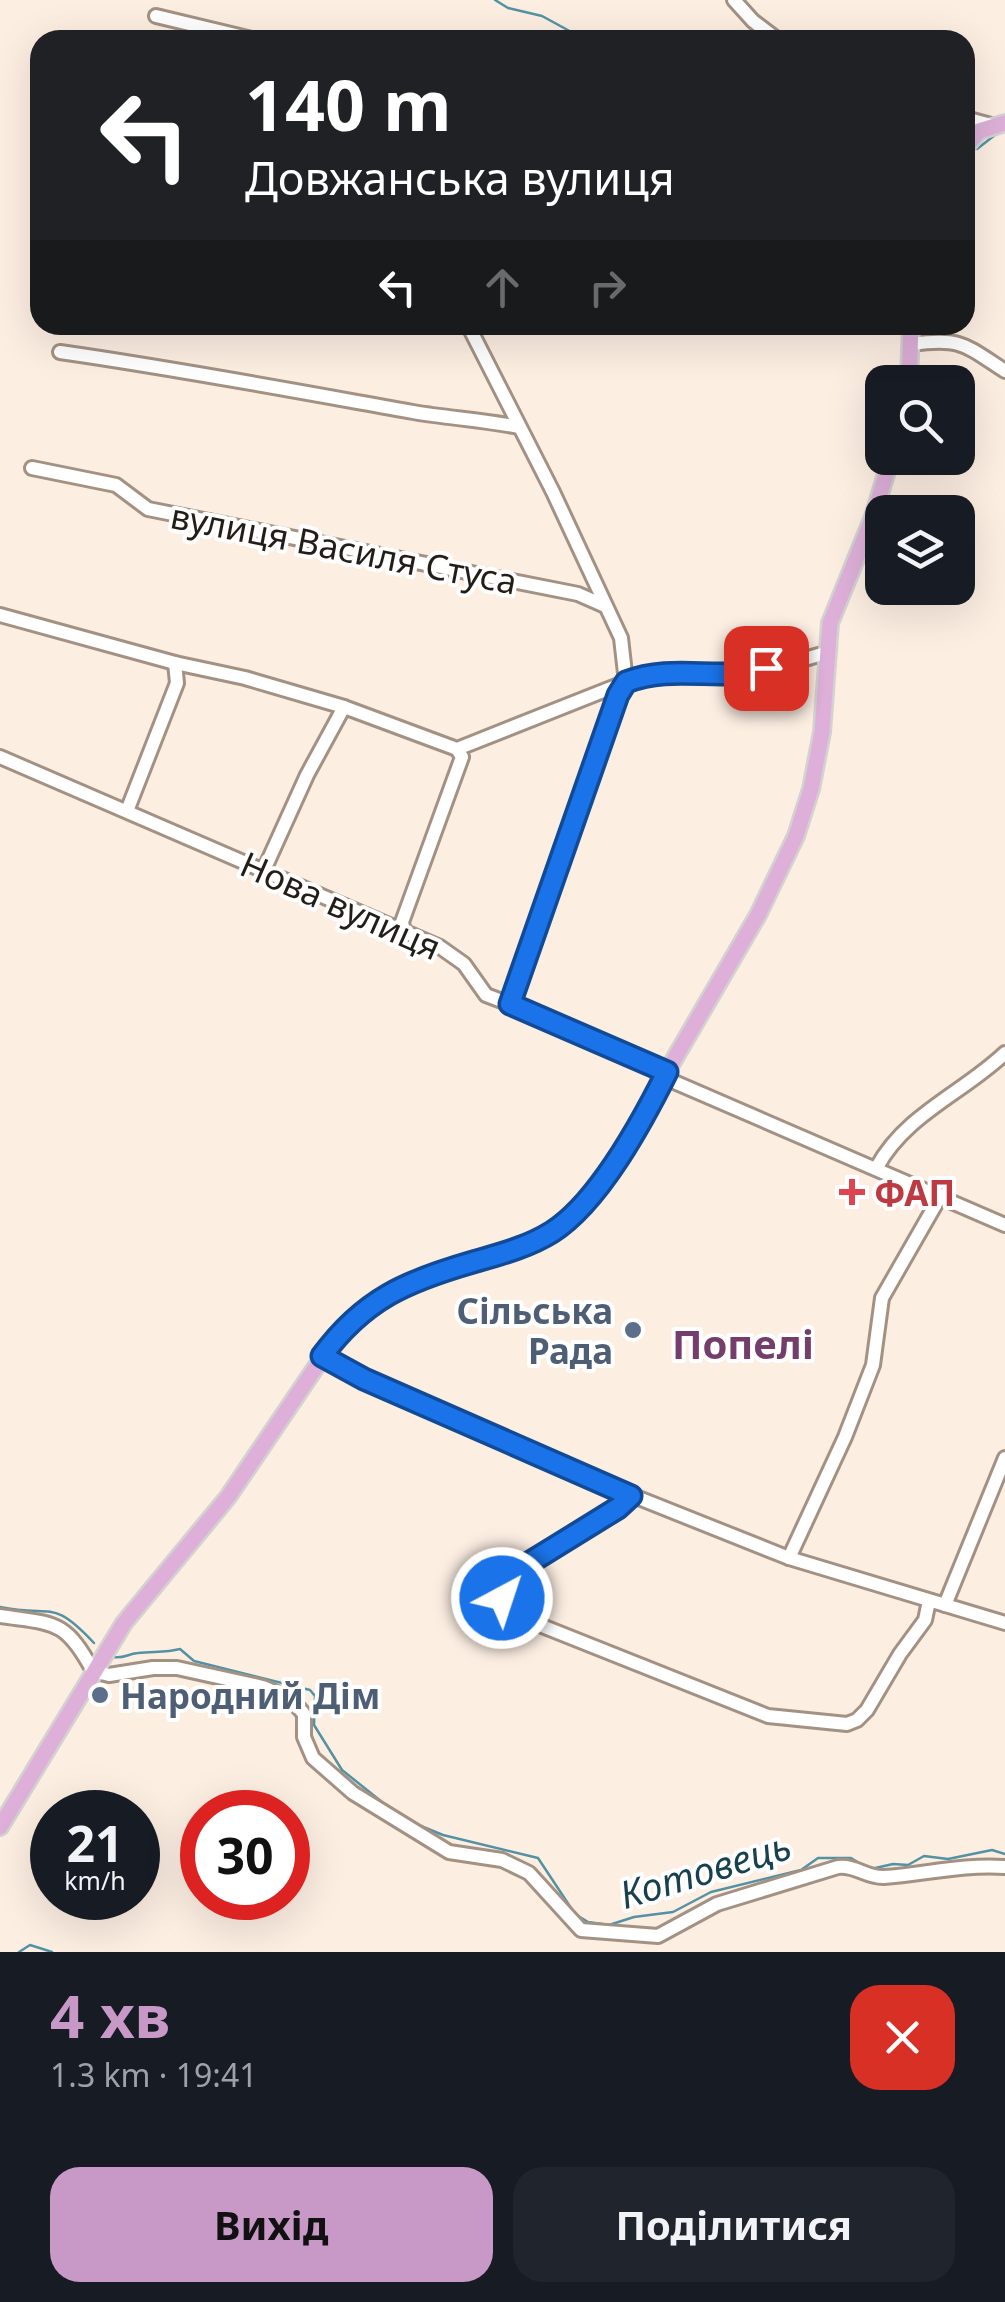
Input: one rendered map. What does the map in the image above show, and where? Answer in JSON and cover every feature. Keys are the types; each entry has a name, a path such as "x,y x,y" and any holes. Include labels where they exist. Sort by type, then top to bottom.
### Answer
{"main road":[{"path":"975,135 998,124"},
{"path":"910,365 912,335"},
{"path":"0,1827 124,1623 228,1497 341,1330 364,1308 405,1284 521,1248 564,1224 596,1188 758,915 796,836 811,789 822,732 830,623 886,475"}],"street":[{"path":"734,0 764,30"},
{"path":"156,16 214,30"},
{"path":"473,335 621,638 626,682 618,695 510,1004"},
{"path":"912,344 944,339 962,343 1005,371"},
{"path":"60,352 519,427"},
{"name":"вулиця Василя Стуса","path":"32,468 116,485 148,510 578,594 603,605"},
{"path":"0,615 245,678 344,707 462,750 626,682 688,671 740,674 826,653"},
{"path":"127,811 177,682 175,663"},
{"path":"264,870 344,707"},
{"path":"404,932 402,922 462,750"},
{"name":"Нова вулиця","path":"0,756 452,954 486,995 1005,1225"},
{"path":"877,1167 915,1119 1005,1053"},
{"path":"789,1558 846,1437 874,1365 882,1298 940,1196"},
{"path":"322,1356 364,1379 631,1496 789,1558 1005,1623"},
{"path":"945,1604 1005,1458"},
{"path":"631,1496 506,1580 502,1598 506,1605 532,1622 768,1716 847,1724 867,1710 925,1620 930,1601"},
{"path":"0,1616 52,1623 64,1629 93,1671 110,1675 177,1668 263,1687 291,1699 304,1714 304,1737 313,1758 353,1793 430,1844 449,1852 502,1860 529,1873 580,1930 658,1936 717,1904 838,1867 851,1866 880,1878 942,1868 1005,1867"}],"waterway":[{"path":"495,0 508,8 542,16 568,30"},
{"path":"975,148 995,135"},
{"name":"Котовець","path":"0,1607 59,1614 94,1643"},
{"name":"Котовець","path":"113,1657 180,1649 194,1661 310,1690 315,1696 314,1725 342,1770 392,1810"},
{"name":"Котовець","path":"416,1824 443,1835 538,1858 575,1914 588,1922 609,1925 673,1912 711,1892 801,1870 818,1858 851,1858 864,1866"},
{"name":"Котовець","path":"871,1869 908,1865 924,1856 948,1859 992,1850 1005,1854"},
{"path":"19,1952 30,1945 52,1952"}],"place":[{"name":"ФАП","path":"852,1192"},
{"name":"Сільська Рада","path":"633,1330"},
{"name":"Народний Дім","path":"100,1695"}],"district":[{"name":"Попелі","path":"743,1343"}],"route":[{"path":"502,1598 506,1580 516,1571 631,1496 364,1379 322,1356 364,1308 405,1284 521,1248 564,1224 618,1156 667,1072 510,1004 618,695 626,682 660,673 740,674 766,668"}]}
